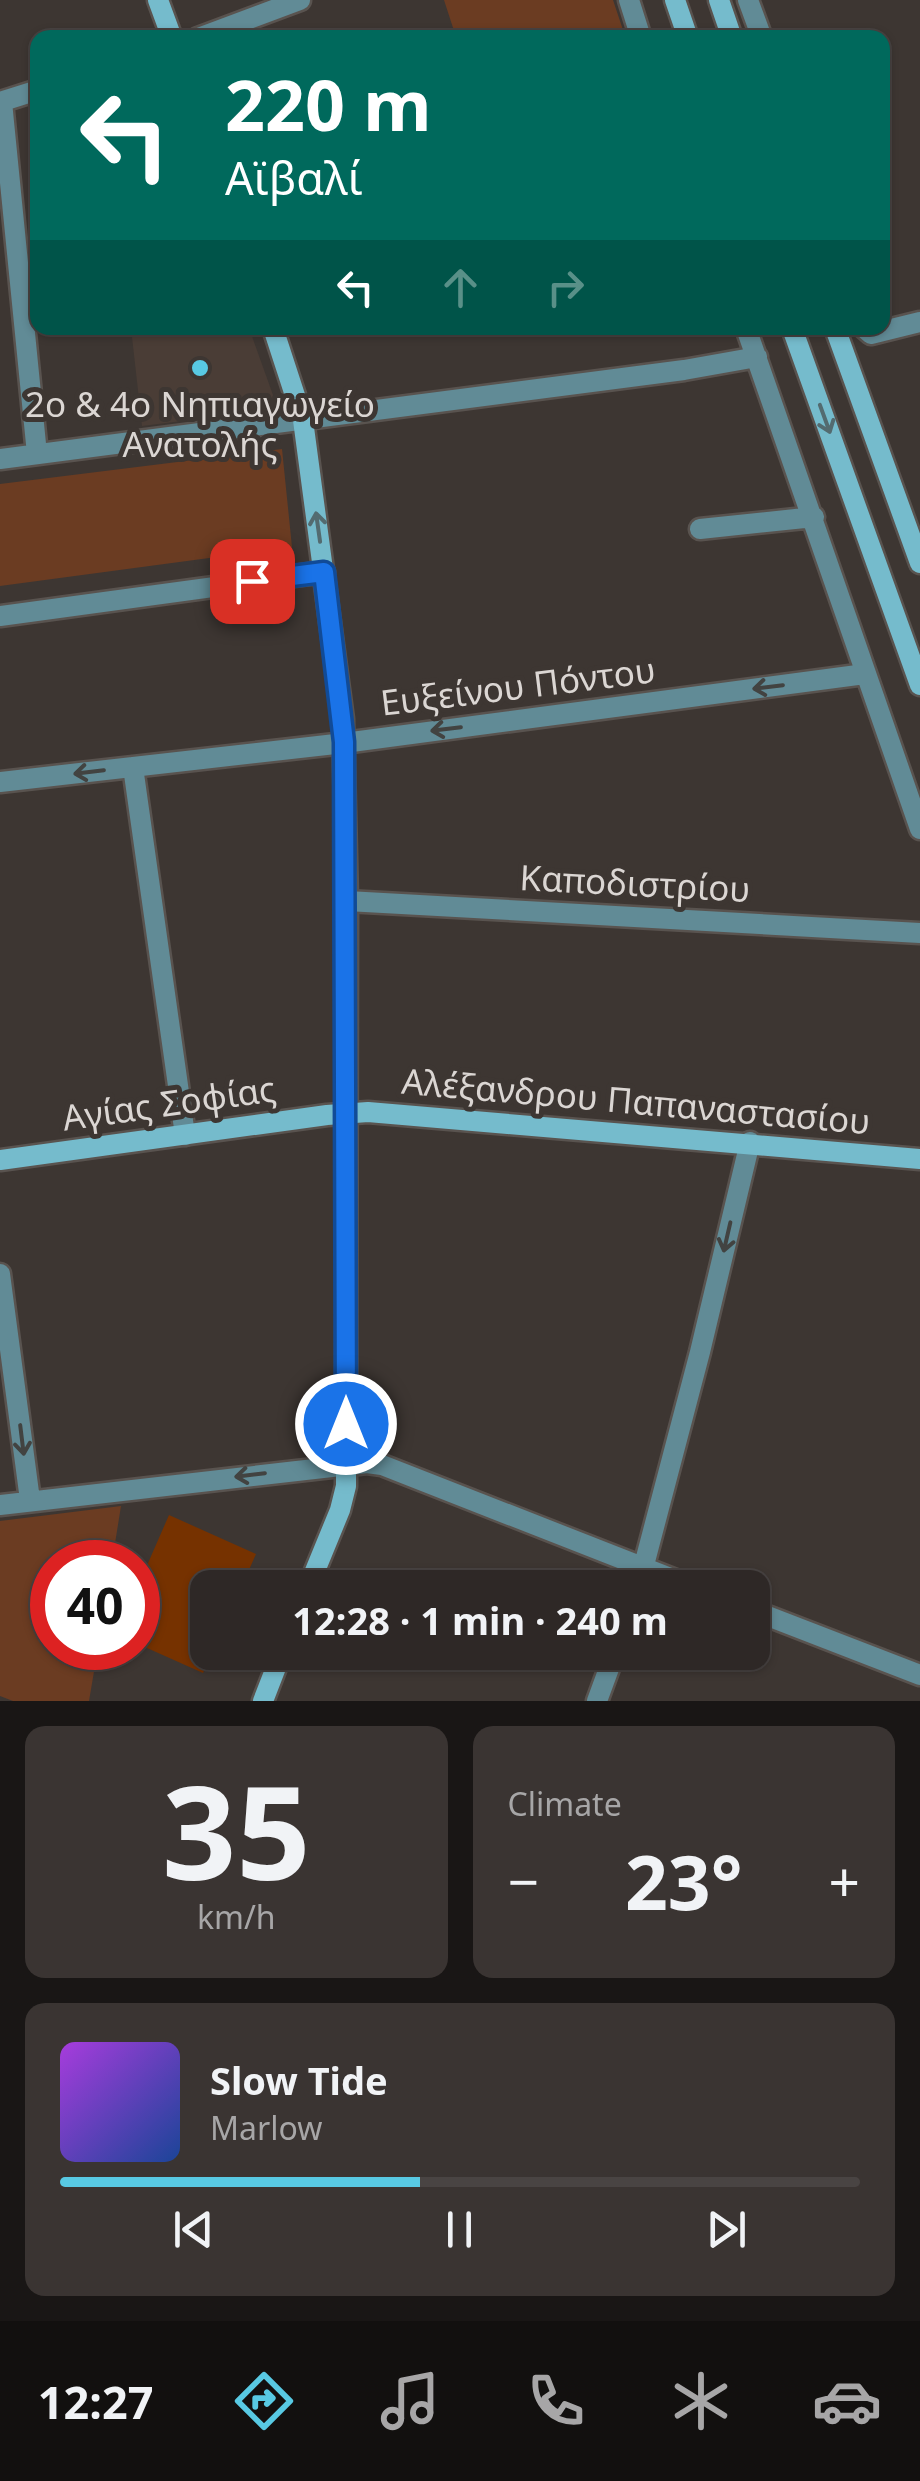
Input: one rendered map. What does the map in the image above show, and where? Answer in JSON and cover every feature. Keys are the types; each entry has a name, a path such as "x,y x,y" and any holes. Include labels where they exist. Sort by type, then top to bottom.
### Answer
{"street":[{"path":"158,0 169,30"},
{"path":"219,30 300,0"},
{"path":"628,0 638,30"},
{"path":"675,0 685,30"},
{"path":"718,0 729,30"},
{"path":"748,0 759,30"},
{"path":"30,93 1,102 37,454"},
{"path":"890,327 920,322"},
{"path":"275,335 303,420 344,742 346,1486 315,1570"},
{"path":"749,335 920,829"},
{"path":"795,335 920,685"},
{"path":"838,335 920,563"},
{"path":"0,459 684,370 757,357"},
{"path":"700,529 814,517"},
{"path":"0,616 324,572"},
{"name":"Ευξείνου Πόντου","path":"0,782 865,674"},
{"path":"133,767 185,1134"},
{"name":"Καποδιστρίου","path":"347,901 920,932"},
{"name":"Αγίας Σοφίας","path":"0,1160 347,1113"},
{"name":"Αλέξανδρου Παπαναστασίου","path":"347,1113 396,1113 920,1159"},
{"path":"644,1570 750,1142"},
{"path":"0,1274 30,1500"},
{"path":"0,1504 346,1463 382,1465 624,1570"},
{"path":"770,1617 920,1675"},
{"path":"262,1701 275,1670"},
{"path":"597,1701 608,1670"}],"shaded area":[{"path":"444,0 613,0 623,30 454,30"},
{"name":"2ο & 4ο Νηπιαγωγείο Ανατολής","path":"132,335 252,335 278,409 142,426"},
{"path":"282,449 292,547 0,586 0,484"},
{"path":"121,1506 116,1540 30,1540 30,1670 94,1670 89,1701 13,1701 0,1696 0,1521"}],"building":[{"path":"169,1515 256,1554 249,1570 190,1570 190,1667 160,1654 158,1540"}],"place":[{"name":"2ο & 4ο Νηπιαγωγείο Ανατολής","path":"200,368"}],"route":[{"path":"252,581 324,572 341,699 347,901 346,1424"}]}
